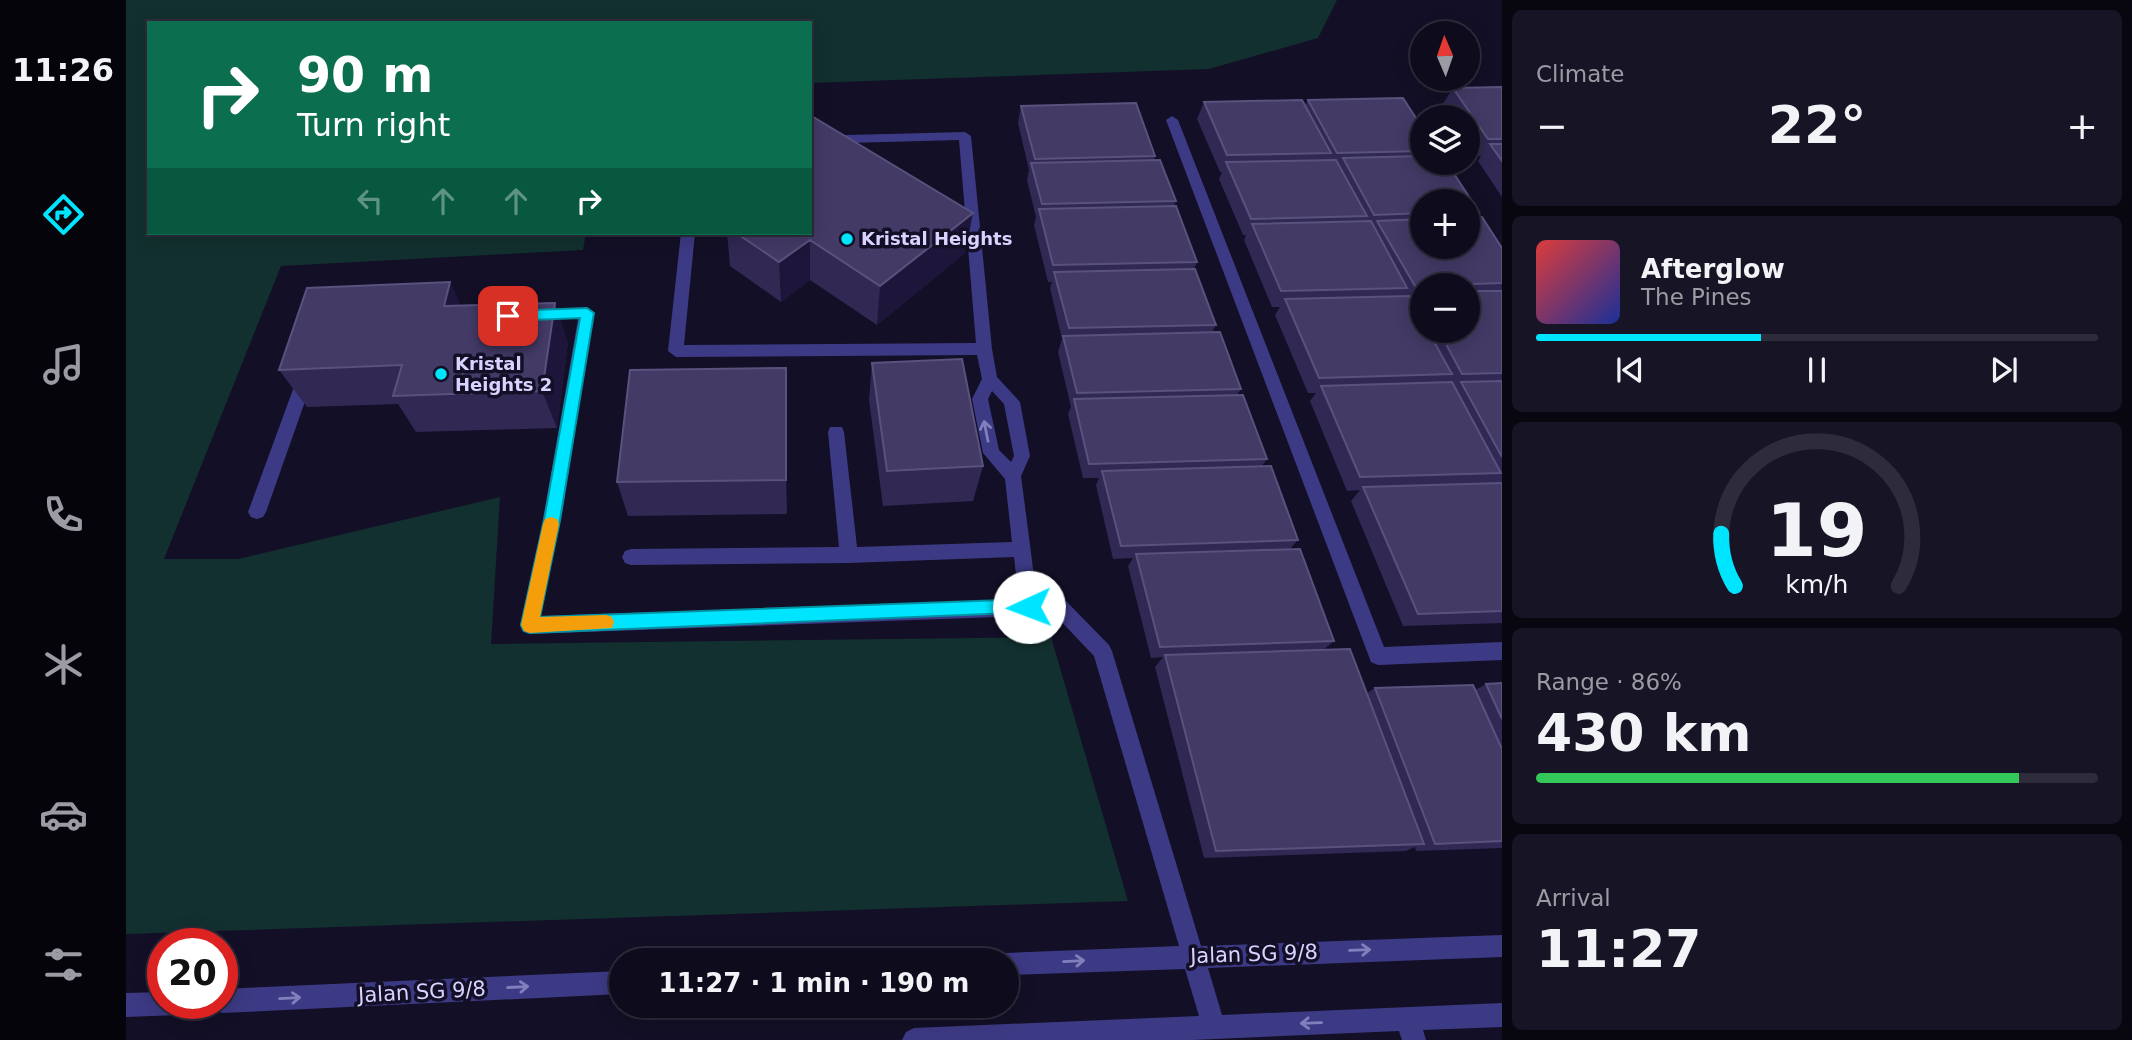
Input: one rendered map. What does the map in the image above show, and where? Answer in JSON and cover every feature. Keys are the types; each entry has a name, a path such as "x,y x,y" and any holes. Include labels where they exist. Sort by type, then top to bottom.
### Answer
{"street":[{"path":"1172,120 1378,656 1502,651"},
{"path":"812,140 965,136 984,349 990,379 1012,402 1022,456 1013,476 1029,607"},
{"path":"688,235 676,351 984,349"},
{"path":"518,316 587,313 552,520 530,625 1059,607 1102,651 1214,1027"},
{"path":"257,512 311,361"},
{"path":"990,379 980,399 991,453 1013,476"},
{"path":"836,432 849,555"},
{"path":"631,557 849,555 1021,549"},
{"name":"Jalan SG 9/8","path":"1019,963 1502,946"},
{"name":"Jalan SG 9/8","path":"238,1000 609,983"},
{"path":"126,1005 147,1004"},
{"path":"914,1040 1018,1038 1214,1027 1411,1030 1502,1015"}],"green space":[{"path":"126,0 1337,0 1318,38 1209,69 812,83 812,21 147,21 147,235 586,235 583,250 281,266 164,559 238,559 500,497 491,644 1051,637 1128,901 238,930 238,928 147,928 147,933 126,934"}],"building":[{"path":"1480,87 1502,87 1502,139 1488,139 1480,127 1480,105 1465,105 1455,91 1480,91"},
{"path":"1403,98 1410,109 1410,151 1337,153 1308,100"},
{"path":"1302,100 1331,153 1227,155 1204,102"},
{"path":"1136,103 1155,156 1035,159 1021,106"},
{"path":"812,116 973,213 880,286 810,240 779,262 739,235 812,235"},
{"path":"1490,144 1502,144 1502,161"},
{"path":"1410,156 1410,175 1455,175 1464,189 1410,189 1410,214 1374,215 1343,158"},
{"path":"1160,160 1176,201 1042,204 1031,163"},
{"path":"1336,160 1367,216 1251,219 1226,162"},
{"path":"1176,206 1197,262 1053,265 1039,209"},
{"path":"1480,217 1502,248 1502,283 1480,284 1480,273 1410,273 1410,277 1377,221 1410,220 1410,259 1480,259"},
{"path":"1371,221 1407,288 1281,291 1252,224"},
{"path":"1195,269 1216,325 1069,328 1054,272"},
{"path":"450,282 444,306 555,303 542,391 393,396 402,365 279,370 307,288"},
{"path":"1480,291 1502,291 1502,373 1462,374 1445,343 1480,343"},
{"path":"1410,296 1410,343 1435,343 1452,374 1319,378 1285,299"},
{"path":"1220,332 1241,389 1077,393 1063,336"},
{"path":"962,359 983,466 887,471 872,363"},
{"path":"786,368 786,480 617,482 630,370"},
{"path":"1502,381 1502,457 1461,382"},
{"path":"1452,382 1501,473 1360,477 1321,386"},
{"path":"1243,395 1267,459 1089,464 1074,399"},
{"path":"1271,466 1298,540 1121,546 1102,471"},
{"path":"1502,483 1502,611 1418,614 1363,487"},
{"path":"1300,549 1334,641 1160,647 1136,554"},
{"path":"1350,649 1424,844 1216,851 1165,655"},
{"path":"1502,683 1502,719 1486,684"},
{"path":"1473,685 1502,749 1502,841 1435,844 1375,688"}],"slow traffic":[{"path":"551,524 530,625 606,622"}],"place":[{"name":"Kristal Heights","path":"847,239"},
{"name":"Kristal Heights 2","path":"441,374"}],"route":[{"path":"508,316 587,313 552,520 530,625 1029,607"}]}
